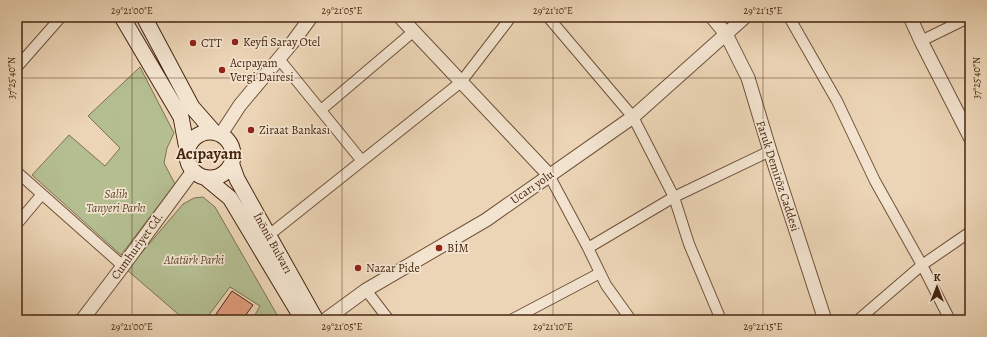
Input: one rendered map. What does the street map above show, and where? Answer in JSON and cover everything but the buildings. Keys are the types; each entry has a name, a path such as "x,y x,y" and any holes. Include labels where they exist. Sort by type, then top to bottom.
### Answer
{"main road":[{"path":"122,17 181,118 187,149"},
{"path":"144,17 192,107 218,133 227,138 234,151 232,165 222,176 207,178 200,176 188,165 186,157 187,149 190,142 195,137 207,132 218,133"},
{"name":"İnönü Bulvarı","path":"232,165 237,179 316,320"},
{"name":"İnönü Bulvarı","path":"207,178 230,198 302,320"}],"street":[{"path":"17,68 61,17"},
{"path":"218,133 279,59 310,17"},
{"path":"400,17 549,175 606,285 631,320"},
{"path":"268,235 461,82 511,17"},
{"path":"548,17 633,117 674,197 688,244 721,320"},
{"name":"Faruk Demiröz Caddesi","path":"712,17 726,34 748,78 825,320"},
{"name":"Ucarı yolu","path":"325,320 366,290 486,220 633,117 746,17"},
{"path":"789,17 836,101 875,181 922,265 950,320"},
{"path":"910,17 970,137"},
{"path":"921,41 970,18"},
{"path":"321,110 414,31"},
{"path":"279,59 362,161"},
{"path":"588,248 674,197 770,151"},
{"name":"Cumhuriyet Cd.","path":"83,320 193,171"},
{"path":"17,172 123,266"},
{"path":"17,224 42,194"},
{"path":"858,320 922,265 970,232"},
{"path":"511,320 600,273"},
{"path":"366,290 389,320"}],"green space":[{"name":"Salih Tanyeri Parkı","path":"140,67 174,133 167,148 164,163 175,184 121,255 32,175 69,135 105,166 120,148 88,116"},
{"name":"Atatürk Parki","path":"203,197 215,207 280,320 252,320 260,306 230,287 205,320 185,320 127,270 183,204 194,198"}],"place":[{"name":"Keyfi Saray Otel","path":"235,42"},
{"name":"CTT","path":"193,43"},
{"name":"Acıpayam Vergi Dairesi","path":"222,70"},
{"name":"Ziraat Bankası","path":"251,130"},
{"name":"BİM","path":"439,248"},
{"name":"Nazar Pide","path":"358,268"}],"district":[{"name":"Acıpayam","path":"209,154"}]}
